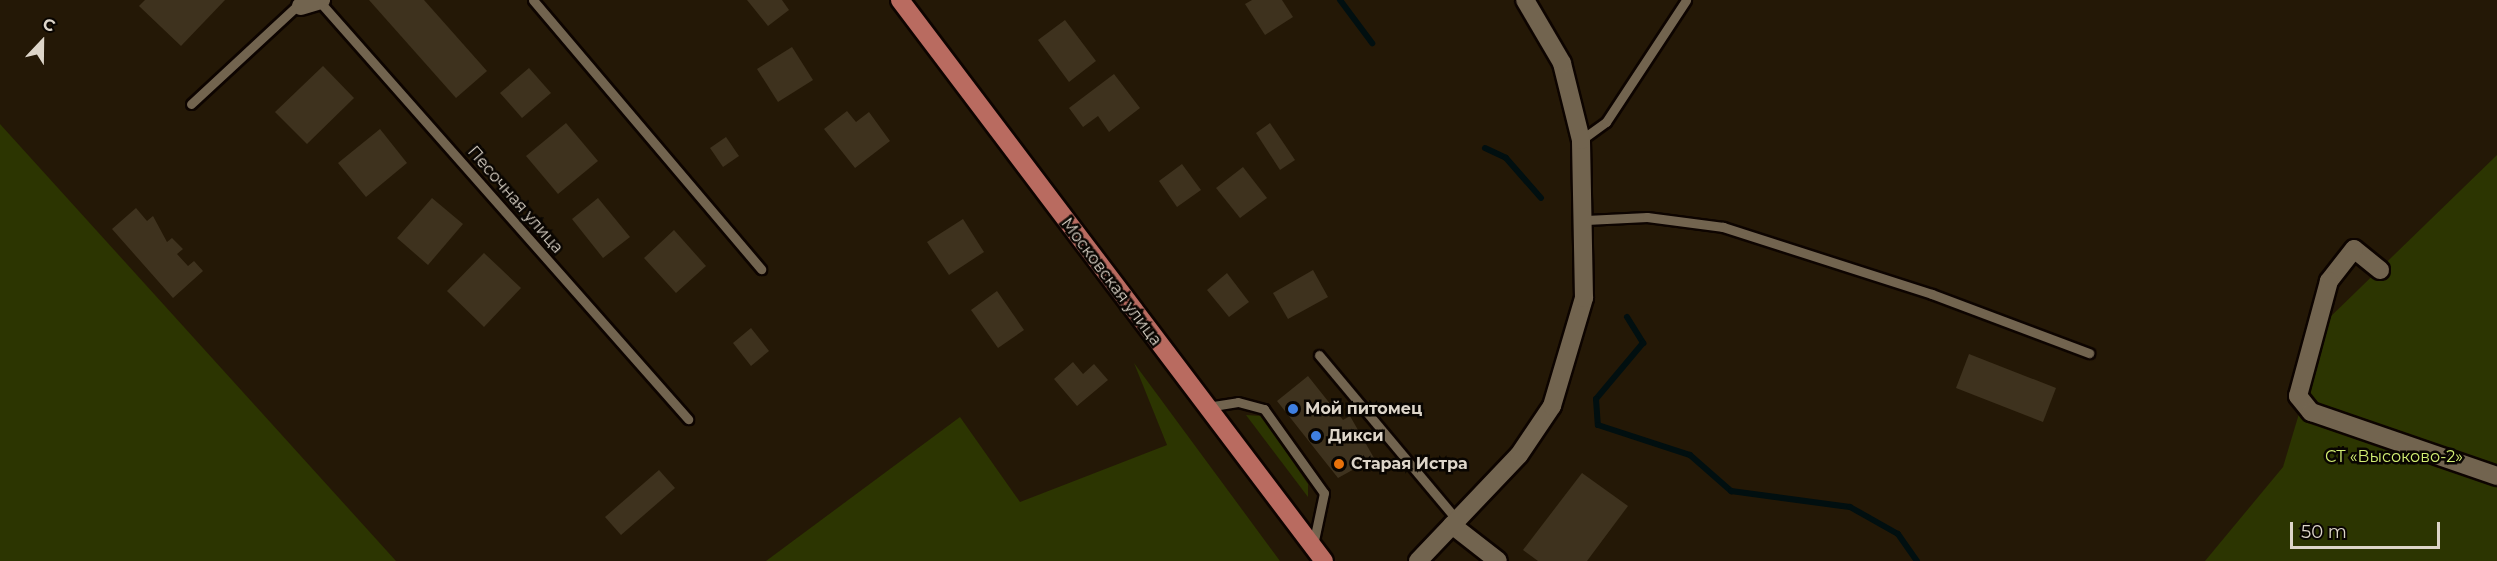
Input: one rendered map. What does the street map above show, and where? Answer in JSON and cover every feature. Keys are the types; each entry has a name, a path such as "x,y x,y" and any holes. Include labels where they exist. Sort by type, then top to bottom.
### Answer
{"main road":[{"name":"Московская улица","path":"900,0 1205,408 1318,554"}],"street":[{"path":"1418,561 1519,455 1552,406 1584,298 1586,220 1581,140 1562,63 1525,0"},
{"path":"298,3 320,1"},
{"path":"2380,270 2354,249 2329,280 2298,396 2311,412 2497,476"},
{"path":"1454,523 1497,561"}],"lane":[{"path":"533,0 761,269"},
{"path":"1581,140 1606,122 1686,0"},
{"name":"Песочная улица","path":"320,1 688,419"},
{"path":"191,104 298,3"},
{"path":"1586,220 1647,217 1723,227 1932,294 2089,353"},
{"path":"1319,356 1454,523"},
{"path":"1205,408 1238,402 1264,410 1324,493 1318,554"}],"green space":[{"path":"0,124 396,561 0,561"},
{"name":"СТ «Высоково-2»","path":"2497,155 2497,561 2205,561 2283,467 2327,320"},
{"path":"1134,363 1280,561 766,561 960,417 1020,502 1167,445"},
{"path":"1246,415 1262,416 1308,484 1308,497"}],"building":[{"path":"145,0 225,0 181,46 139,6"},
{"path":"369,0 424,0 487,71 456,98"},
{"path":"747,0 782,0 789,10 768,26"},
{"path":"1252,0 1282,0 1293,17 1265,35 1245,4"},
{"path":"1065,20 1096,61 1069,82 1038,40"},
{"path":"792,47 813,80 778,102 757,69"},
{"path":"323,66 354,98 307,144 275,112"},
{"path":"529,68 551,93 522,118 500,93"},
{"path":"1114,74 1140,108 1109,132 1098,116 1083,127 1069,108"},
{"path":"847,111 856,122 869,112 890,141 855,168 824,129"},
{"path":"566,123 598,161 558,194 526,156"},
{"path":"1270,123 1295,160 1280,170 1256,133"},
{"path":"380,129 407,163 366,197 338,163"},
{"path":"726,137 739,156 723,167 710,148"},
{"path":"1182,164 1201,190 1177,207 1159,181"},
{"path":"1243,167 1267,198 1240,218 1216,188"},
{"path":"432,198 463,224 428,265 397,238"},
{"path":"598,198 630,237 603,258 572,219"},
{"path":"136,208 147,221 153,216 167,242 172,238 183,249 177,254 188,266 194,261 203,271 173,298 112,229"},
{"path":"963,219 984,252 949,275 927,242"},
{"path":"674,230 706,266 676,293 644,258"},
{"path":"484,253 521,288 484,327 447,291"},
{"path":"1313,270 1328,297 1288,319 1273,293"},
{"path":"1227,273 1249,302 1229,317 1207,290"},
{"path":"997,291 1024,330 998,348 971,310"},
{"path":"751,328 769,351 751,366 733,343"},
{"path":"1969,354 2056,388 2043,422 1956,388"},
{"path":"1073,362 1083,374 1094,364 1108,380 1077,406 1054,379"},
{"path":"1308,376 1343,420 1350,416 1374,458 1338,478 1277,401"},
{"path":"659,470 675,488 621,535 605,517"},
{"path":"1582,473 1628,506 1587,561 1538,561 1523,550"}],"waterway":[{"path":"1340,0 1372,43"},
{"path":"1485,148 1506,158 1541,198"},
{"path":"1627,317 1643,343 1596,399 1598,425 1690,455 1731,491 1850,507 1898,534 1917,561"}],"place":[{"name":"Мой питомец","path":"1293,409"},
{"name":"Дикси","path":"1316,436"},
{"name":"Старая Истра","path":"1339,464"}]}
